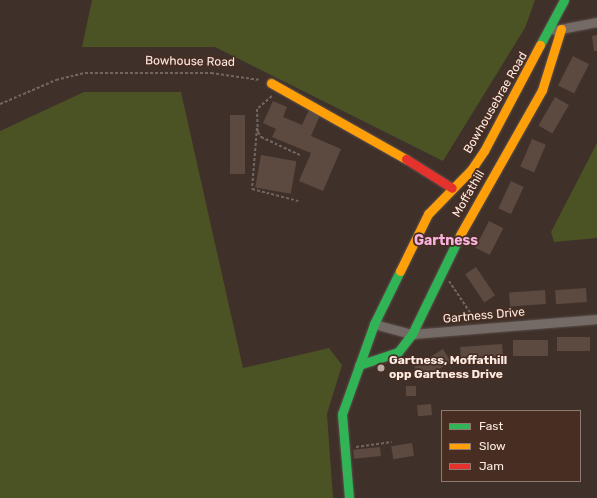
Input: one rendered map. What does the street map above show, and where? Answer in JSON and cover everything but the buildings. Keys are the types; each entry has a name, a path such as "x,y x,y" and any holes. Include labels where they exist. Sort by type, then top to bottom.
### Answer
{"street":[{"name":"Bowhousebrae Road","path":"349,498 342,414 374,324 428,214 484,151 550,31 564,0"},
{"path":"550,31 597,22"},
{"name":"Moffathill","path":"359,365 398,352 412,334 441,269 542,90 561,29"},
{"path":"271,83 439,178 452,188"},
{"name":"Gartness Drive","path":"374,324 412,334 597,319"}],"path":[{"name":"Bowhouse Road","path":"0,104 56,80 85,73 211,73 243,76 271,83"},
{"path":"286,92 268,97 257,109 252,189 298,201"},
{"path":"257,128 260,137 300,155"},
{"path":"441,269 480,328"},
{"path":"344,448 392,442"}],"green space":[{"path":"92,0 535,0 525,28 443,161 215,47 82,47"},
{"path":"84,92 181,92 243,368 329,348 342,365 327,414 333,498 0,498 0,131"},
{"path":"597,143 597,238 554,242 551,232"}],"traffic: fast":[{"path":"540,45 564,0"},
{"path":"359,365 398,352 412,334 460,235"},
{"path":"349,498 342,414 374,324 400,271"}],"traffic: slow":[{"path":"460,235 542,90 561,29"},
{"path":"400,271 428,214 471,170 484,151 540,45"},
{"path":"271,83 406,159"}],"traffic: jam":[{"path":"406,159 452,188"}],"place":[{"name":"Gartness, Moffathill opp Gartness Drive","path":"381,368"}],"district":[{"name":"Gartness","path":"446,241"}]}
